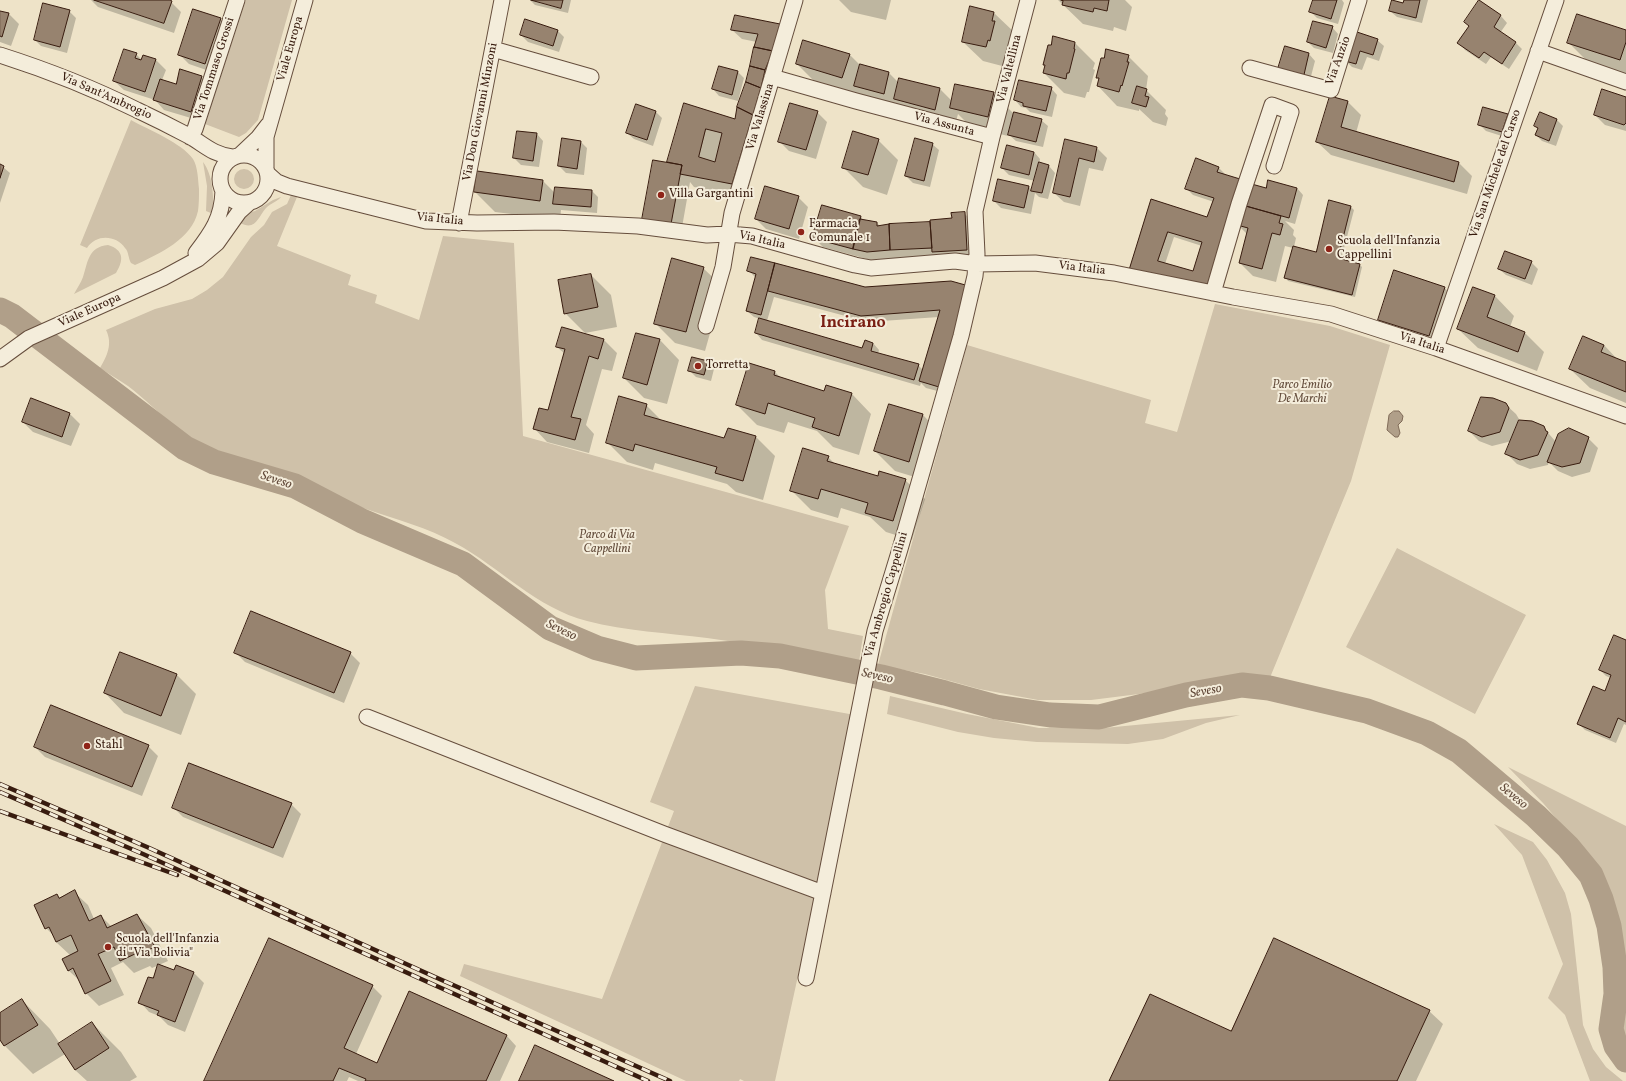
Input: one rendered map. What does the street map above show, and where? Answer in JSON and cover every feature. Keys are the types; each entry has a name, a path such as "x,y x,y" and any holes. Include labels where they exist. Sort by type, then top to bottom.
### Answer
{"street":[{"name":"Via Tommaso Grossi","path":"190,137 195,129 238,0"},
{"name":"Viale Europa","path":"267,170 266,137 305,0"},
{"name":"Via Don Giovanni Minzoni","path":"459,223 502,0"},
{"name":"Via Valassina","path":"706,326 723,267 732,213 794,0"},
{"name":"Via Valtellina","path":"992,137 1028,0"},
{"name":"Via Anzio","path":"1250,68 1331,90 1359,0"},
{"name":"Via San Michele del Carso","path":"1436,348 1556,0"},
{"path":"493,49 591,77"},
{"path":"1538,51 1626,82"},
{"name":"Via Sant'Ambrogio","path":"0,55 90,88 134,108 190,137 207,149"},
{"name":"Via Assunta","path":"772,77 992,137"},
{"path":"1213,293 1239,204 1272,105 1291,112 1274,166"},
{"name":"Viale Europa","path":"236,156 258,138 270,120"},
{"path":"977,264 976,211 992,137"},
{"path":"207,149 217,154 236,156 248,154 261,161 267,170 266,189 255,199"},
{"path":"207,149 220,175"},
{"path":"236,156 222,168 220,175 220,182 223,191 234,201 241,203 255,199 276,188 287,186"},
{"name":"Via Italia","path":"267,170 278,182 287,186 426,221 459,223 562,222 638,226 707,235 728,234 752,236 854,266 871,268 955,261 977,264 1035,262 1114,273 1213,293 1331,314 1436,348 1626,416"},
{"name":"Viale Europa","path":"183,267 196,253 214,228 221,210 223,191"},
{"name":"Viale Europa","path":"0,359 29,338 163,278 198,259 216,243 239,212 255,199"},
{"name":"Via Ambrogio Cappellini","path":"806,978 875,631 902,542 960,336 976,276 977,264"},
{"path":"367,717 664,834 823,893"}],"green space":[{"path":"246,0 292,0 258,120 246,133 239,137 205,124"},
{"path":"131,120 165,137 188,153 196,166 199,189 198,211 195,221 189,230 164,250 135,265 131,263 127,251 117,241 101,238 95,240 87,248 80,245"},
{"path":"203,162 211,180 213,214 206,211 207,186"},
{"path":"244,169 251,172 254,179 251,186 244,189 237,186 234,179 237,172"},
{"name":"Parco di Via Cappellini","path":"291,195 297,197 277,246 351,275 348,285 377,295 375,303 419,320 443,236 514,243 523,436 849,526 825,590 828,629 863,636 859,662 692,636 617,627 587,621 569,615 551,607 472,553 445,538 423,528 355,505 278,471 222,455 208,449 172,424 128,386 100,368 107,354 109,345 106,330 155,309 192,299 207,290 223,277 251,237 264,225 272,212 287,204"},
{"path":"281,197 266,208 253,224 245,225 240,223 248,213 255,211"},
{"path":"108,245 117,250 121,256 119,268 116,273 74,294 82,279 90,256 96,249 101,246"},
{"name":"Parco Emilio De Marchi","path":"1215,304 1330,326 1390,345 1351,481 1269,680 1238,680 1208,683 1091,700 1038,700 979,689 925,674 878,665 967,345 1151,400 1145,423 1177,432"},
{"path":"1397,548 1526,615 1475,714 1346,647"},
{"path":"695,686 855,715 775,1081 744,1081 740,1079 739,1081 686,1081 460,976 464,964 602,999 674,811 650,802"},
{"path":"890,696 967,714 1039,728 1104,728 1240,715 1206,723 1163,739 1128,744 1037,742 994,738 958,732 887,714"},
{"path":"1508,767 1626,826 1626,1044 1623,1040 1618,1023 1625,983 1621,952 1613,910 1601,875 1580,846 1543,803"},
{"path":"1494,824 1533,842 1547,860 1565,893 1571,914 1583,1025 1593,1049 1606,1067 1623,1081 1590,1081 1565,1015 1548,998 1563,964 1522,855"}],"shaded area":[{"path":"1394,411 1399,411 1403,416 1402,421 1398,425 1400,433 1398,437 1395,437 1387,430 1389,415"}],"building":[{"path":"94,0 170,0 172,1 164,23"},
{"path":"531,0 563,0 561,8"},
{"path":"1061,0 1109,0 1107,11 1094,8 1093,12 1062,5 1063,1"},
{"path":"1313,0 1337,0 1331,19 1309,12"},
{"path":"1392,0 1403,3 1404,0 1420,0 1416,18 1389,11"},
{"path":"1479,0 1501,15 1494,27 1516,42 1502,64 1484,52 1479,58 1457,43 1469,26 1464,22"},
{"path":"43,3 70,10 60,47 34,40"},
{"path":"970,6 994,12 992,21 995,21 990,41 988,40 986,47 962,42"},
{"path":"193,9 221,18 205,64 178,55"},
{"path":"0,11 9,13 2,37 0,36"},
{"path":"1577,14 1626,30 1626,42 1620,60 1567,43"},
{"path":"735,15 780,24 773,51 754,47 758,34 731,30"},
{"path":"525,19 558,30 553,46 520,35"},
{"path":"1313,21 1333,26 1326,48 1307,42"},
{"path":"1354,31 1378,39 1373,55 1360,51 1356,64 1345,61"},
{"path":"1053,36 1075,42 1075,49 1066,79 1043,73 1045,65 1043,65 1048,45 1051,45"},
{"path":"803,40 850,54 842,78 796,64"},
{"path":"1285,46 1309,53 1303,79 1277,72"},
{"path":"754,47 773,51 765,70 750,66"},
{"path":"124,49 137,53 135,58 141,60 143,55 156,59 145,92 113,81"},
{"path":"1106,49 1129,55 1127,62 1129,62 1119,92 1097,86 1099,78 1096,78 1101,58 1104,58"},
{"path":"860,64 889,72 884,94 854,86"},
{"path":"719,66 738,71 732,95 712,89"},
{"path":"750,66 765,70 761,88 746,82"},
{"path":"180,69 202,76 191,112 153,100 160,79 176,84"},
{"path":"899,78 940,88 935,110 894,99"},
{"path":"1019,80 1052,87 1046,111 1023,106 1023,103 1014,100"},
{"path":"746,82 761,88 753,115 737,107"},
{"path":"955,84 994,92 988,117 950,108"},
{"path":"1137,86 1147,89 1145,96 1149,97 1146,107 1132,103"},
{"path":"1602,89 1626,97 1626,123 1624,125 1594,115"},
{"path":"1330,96 1348,101 1341,127 1459,162 1454,182 1316,142"},
{"path":"684,103 735,119 737,107 753,115 732,184 680,174 682,165 667,162","holes":["706,129 722,133 715,162 699,157"]},
{"path":"790,103 818,111 806,150 778,142"},
{"path":"636,104 656,111 647,140 626,133"},
{"path":"1483,107 1508,114 1502,132 1478,125"},
{"path":"1014,112 1042,119 1036,142 1008,135"},
{"path":"1540,112 1557,119 1549,141 1535,135 1538,128 1534,126"},
{"path":"517,131 537,133 533,161 513,158"},
{"path":"853,131 879,139 868,175 842,168"},
{"path":"562,138 581,141 577,169 558,166"},
{"path":"915,138 933,143 924,181 905,176"},
{"path":"1065,139 1097,147 1094,162 1079,158 1070,197 1053,193"},
{"path":"1007,145 1034,152 1029,175 1001,168"},
{"path":"1196,158 1219,167 1217,172 1240,179 1211,286 1129,270 1151,199 1207,217 1214,198 1185,189","holes":["1168,232 1202,242 1193,271 1158,261"]},
{"name":"Villa Gargantini","path":"653,160 682,165 671,224 641,225"},
{"path":"1039,162 1049,165 1042,193 1031,191"},
{"path":"0,164 4,166 0,178"},
{"path":"477,171 543,180 540,201 474,192"},
{"path":"998,179 1029,186 1024,208 993,201"},
{"path":"1268,180 1297,188 1289,218 1246,206 1248,183 1266,188"},
{"path":"765,186 799,196 789,229 755,219"},
{"path":"555,187 592,190 591,207 553,204"},
{"name":"Scuola dell'Infanzia Cappellini","path":"1329,200 1351,206 1338,258 1360,264 1352,295 1284,278 1293,246 1316,252"},
{"path":"822,205 861,216 853,249 812,238"},
{"path":"1242,205 1281,216 1279,223 1283,224 1280,235 1272,233 1262,269 1239,263 1248,228 1237,225"},
{"path":"965,212 967,250 932,252 930,220 952,218 951,213"},
{"path":"860,219 877,222 877,226 889,224 890,250 867,252 853,249"},
{"path":"930,222 932,248 890,250 889,224"},
{"path":"1505,251 1532,261 1525,279 1498,269"},
{"path":"751,257 775,263 761,315 746,311 756,274 747,271"},
{"path":"672,258 704,267 686,332 654,324"},
{"path":"775,263 865,287 951,281 969,286 939,387 919,381 940,310 861,316 768,291"},
{"path":"1394,270 1445,287 1429,336 1378,320"},
{"path":"591,274 598,307 564,314 558,280"},
{"path":"1473,287 1495,295 1487,317 1525,332 1518,352 1457,329"},
{"path":"759,318 862,348 865,340 873,343 871,351 919,364 914,380 755,333"},
{"path":"562,327 604,339 598,359 589,356 571,417 581,419 575,440 533,429 539,408 548,410 565,349 556,347"},
{"path":"636,333 660,339 647,385 623,378"},
{"path":"1583,336 1604,345 1601,352 1626,362 1626,392 1569,369"},
{"name":"Torretta","path":"692,357 708,361 704,375 688,371"},
{"path":"749,363 775,371 774,375 824,391 826,385 852,393 839,436 812,427 815,418 768,403 765,414 736,405"},
{"path":"619,396 647,404 644,415 724,438 728,428 756,436 743,481 715,473 717,467 635,444 633,451 606,443"},
{"path":"1481,397 1493,398 1506,403 1509,408 1500,432 1482,437 1468,431"},
{"path":"31,398 70,413 62,437 22,422"},
{"path":"889,404 923,414 909,462 874,451"},
{"path":"1519,420 1532,421 1544,426 1548,432 1538,455 1520,460 1505,454"},
{"path":"1569,428 1589,437 1580,463 1562,467 1547,462 1558,434"},
{"path":"803,448 829,456 827,461 878,476 879,471 906,479 893,521 865,513 868,503 821,489 818,499 790,491"},
{"path":"251,611 351,652 334,693 234,653"},
{"path":"1614,635 1626,640 1626,722 1618,718 1610,738 1577,724 1593,686 1605,691 1611,675 1599,670"},
{"path":"120,652 177,674 161,716 104,693"},
{"path":"51,705 149,745 132,787 34,747"},
{"path":"189,763 292,803 273,848 172,808"},
{"path":"75,890 89,921 101,915 107,928 137,914 155,947 120,961 114,947 98,954 111,981 85,994 73,968 68,971 62,959 78,951 71,935 56,942 49,927 45,929 34,905 57,894 59,898"},
{"path":"269,938 373,985 344,1048 377,1063 409,991 507,1035 486,1081 365,1081 366,1079 339,1068 333,1081 204,1081"},
{"path":"1274,938 1430,1010 1397,1081 1109,1081 1150,994 1231,1031"},
{"path":"158,964 174,970 176,965 194,972 175,1022 157,1015 159,1011 138,1003 148,977 153,978"},
{"path":"22,999 38,1025 4,1046 0,1040 0,1013"},
{"path":"92,1022 109,1048 75,1070 58,1044"},
{"path":"535,1045 614,1081 519,1081"}],"waterway":[{"name":"Seveso","path":"0,310 12,316 185,448 214,462 295,486 362,521 463,564 550,628 597,648 636,658 741,653 780,656 881,677 996,707 1050,715 1099,717 1186,695 1242,685 1269,688 1367,711 1427,733 1459,751 1536,816 1568,847 1591,875 1601,899 1609,926 1615,967 1616,994 1611,1029 1616,1046 1626,1060"}],"railway":[{"path":"0,784 147,847 670,1081"},
{"path":"0,792 143,854 648,1081"},
{"path":"0,811 177,875"}],"place":[{"name":"Villa Gargantini","path":"661,195"},
{"name":"Farmacia Comunale 1","path":"801,232"},
{"name":"Scuola dell'Infanzia Cappellini","path":"1329,249"},
{"name":"Torretta","path":"698,366"},
{"name":"Stahl","path":"87,746"},
{"name":"Scuola dell'Infanzia di \"Via Bolivia\"","path":"108,947"}],"district":[{"name":"Incirano","path":"853,324"}]}
